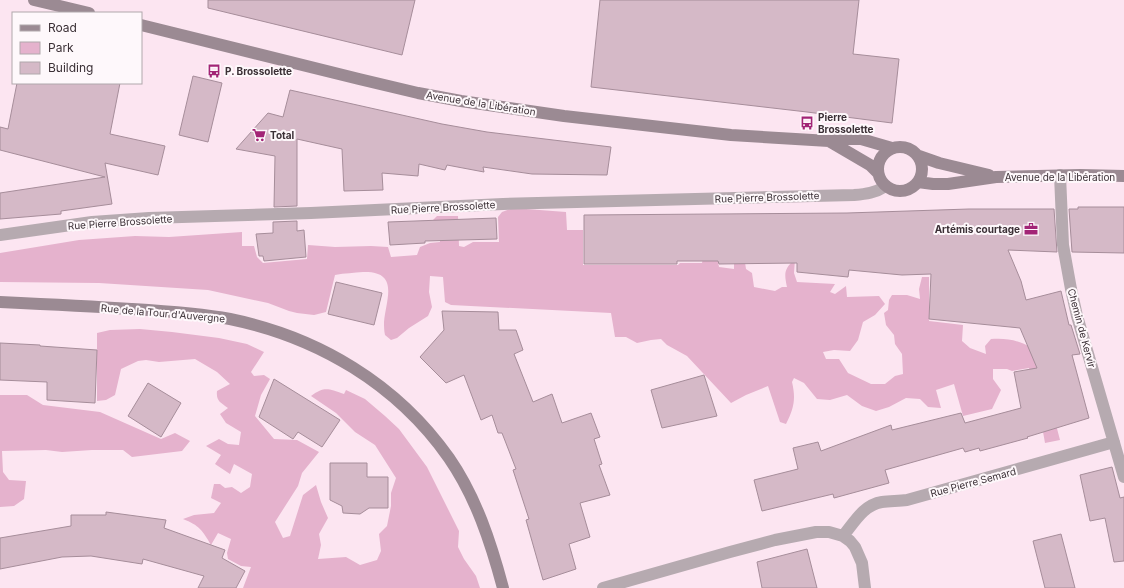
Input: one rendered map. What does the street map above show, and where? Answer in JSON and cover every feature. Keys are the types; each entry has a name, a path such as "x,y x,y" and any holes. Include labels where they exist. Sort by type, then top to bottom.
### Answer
{"main road":[{"path":"34,0 85,12"},
{"name":"Avenue de la Libération","path":"142,25 418,93 461,101 523,111 651,127 731,135 829,141 846,139 861,140 892,148"},
{"name":"Avenue de la Libération","path":"829,141 865,162 878,173"},
{"path":"903,147 908,148 919,156 923,169 921,176 918,182 909,190 891,190 881,180 878,173 879,161 886,151 892,148 903,147"},
{"name":"Avenue de la Libération","path":"919,156 939,163 996,177"},
{"name":"Avenue de la Libération","path":"918,182 948,184 996,177 1060,175 1124,176"},
{"name":"Rue de la Tour d'Auvergne","path":"0,302 149,310 208,315 231,319 274,331 320,348 367,376 401,402 419,421 449,458 467,489 482,521 503,588"}],"street":[{"name":"Chemin de Kervir","path":"1060,175 1062,228 1066,264 1078,316 1124,477"},
{"name":"Rue Pierre Brossolette","path":"0,236 92,222 149,218 311,213 503,204 854,195 877,192 886,186"},
{"name":"Rue Pierre Semard","path":"843,536 866,508 873,504 907,500 1114,442"},
{"path":"603,588 775,540 816,532 829,532 843,536 850,541 862,563 865,588"}],"green space":[{"path":"513,208 566,212 567,230 583,230 583,265 678,265 680,263 702,263 704,253 716,251 719,267 734,269 734,261 744,256 746,269 752,273 754,287 775,291 782,287 787,287 785,278 786,272 795,259 794,273 797,282 835,284 830,292 835,294 846,286 847,297 879,296 885,304 875,315 863,322 858,340 850,351 834,350 823,352 826,359 839,359 848,373 871,384 885,384 895,376 903,374 902,354 895,344 894,335 886,325 884,313 888,310 889,300 892,295 907,295 920,299 919,289 922,277 929,277 929,321 963,325 962,341 970,348 986,354 985,346 991,339 1012,340 1032,348 1060,440 1045,443 1035,387 1029,368 1012,371 1007,369 993,369 993,379 1001,390 992,409 963,416 954,384 936,390 941,408 928,407 920,399 906,398 889,407 876,411 862,406 847,395 830,400 817,399 804,383 794,378 792,382 794,403 786,424 780,422 768,386 731,403 687,356 667,345 661,339 637,343 626,337 615,337 611,313 451,305 445,302 443,277 430,276 429,292 432,307 428,316 409,328 397,338 391,340 385,335 384,328 388,288 386,281 382,276 375,273 363,272 335,275 326,312 314,315 297,313 268,303 208,290 99,283 0,282 0,253 79,240 135,236 169,237 242,232 242,246 254,246 257,257 263,263 307,259 308,245 335,247 388,247 391,257 417,255 420,247 430,243 440,242 439,224 433,220 437,216 458,216 459,246 464,247 473,242 499,242 498,217 502,212"},
{"path":"140,329 219,338 247,344 264,352 251,372 254,376 264,375 270,379 261,395 255,416 274,439 297,440 319,452 302,473 298,486 275,522 283,538 290,536 303,495 316,485 328,518 319,534 321,545 318,559 346,557 360,565 377,560 381,551 379,534 387,526 391,506 391,493 396,478 375,445 355,432 336,413 311,396 327,389 344,394 346,390 365,399 399,429 427,467 459,531 458,547 464,559 476,576 480,588 243,588 251,567 241,566 228,559 227,553 231,539 218,533 211,545 200,529 183,519 194,515 214,513 221,503 211,498 214,484 220,484 225,488 232,487 241,493 250,487 252,474 234,464 230,474 215,464 221,455 206,446 219,439 228,444 239,445 241,432 226,423 220,414 228,408 219,401 217,397 217,391 230,384 217,372 195,359 159,362 146,360 138,361 121,369 115,395 106,400 97,401 97,333 110,330"},
{"path":"0,395 27,395 43,405 100,412 161,439 175,433 190,441 182,451 132,457 123,450 62,452 46,450 2,451 3,472 9,480 26,481 24,499 14,506 0,507"}],"building":[{"path":"208,0 415,0 402,55 208,8"},
{"path":"600,0 859,0 853,54 899,59 892,123 591,87"},
{"path":"193,76 222,83 208,142 179,135"},
{"path":"17,84 120,84 110,134 165,146 158,175 105,163 112,204 61,211 61,214 0,219 0,193 105,177 0,150 0,127 8,129"},
{"path":"290,90 442,124 487,132 611,147 607,175 532,174 483,167 484,172 447,165 445,170 419,164 418,176 382,173 383,190 344,191 342,149 297,139 297,206 274,207 275,156 236,149 268,113 283,117"},
{"path":"1078,207 1124,207 1124,253 1072,252 1069,209 1078,209"},
{"path":"969,209 1054,209 1057,252 1008,250 1021,281 1026,300 1061,291 1069,325 1071,325 1080,354 1072,355 1089,418 1027,437 1028,438 980,451 979,448 965,452 963,448 885,470 889,483 834,498 833,494 762,511 754,480 798,469 793,448 818,442 821,451 891,425 892,430 961,413 965,423 1021,408 1014,372 1037,368 1020,328 929,319 931,274 902,275 849,270 848,277 797,272 797,263 719,264 718,261 677,261 677,264 584,264 584,215 847,213"},
{"path":"496,218 497,239 425,241 425,243 390,245 388,222"},
{"path":"297,221 297,231 304,230 306,257 264,261 263,256 259,256 256,234 273,233 273,222"},
{"path":"336,282 382,293 374,325 328,314"},
{"path":"442,311 498,312 499,330 516,330 523,350 514,354 533,402 552,394 562,423 591,413 600,437 594,439 602,464 599,465 610,495 580,503 590,537 569,544 576,569 543,580 526,520 529,519 513,470 516,469 502,433 498,433 492,415 481,420 464,375 446,383 420,357 444,330"},
{"path":"0,343 97,350 95,403 47,400 47,382 0,380"},
{"path":"704,375 717,416 662,428 651,390"},
{"path":"274,379 340,420 322,447 298,432 293,439 259,417"},
{"path":"148,383 181,403 161,437 128,416"},
{"path":"330,463 367,463 367,477 388,477 388,508 369,508 360,514 343,513 342,506 330,500"},
{"path":"1112,467 1120,498 1124,497 1124,561 1114,562 1105,518 1090,521 1080,475"},
{"path":"106,512 166,520 164,528 225,550 222,558 245,571 236,588 198,588 204,576 143,559 142,564 91,556 62,557 0,569 0,538 71,526 71,515 106,515"},
{"path":"1061,534 1075,588 1045,588 1033,541"},
{"path":"807,549 817,588 762,588 757,562"}],"place":[{"name":"P. Brossolette","path":"214,71"},
{"name":"Pierre Brossolette","path":"807,123"},
{"name":"Total","path":"259,135"},
{"name":"Artémis courtage","path":"1031,229"}]}
